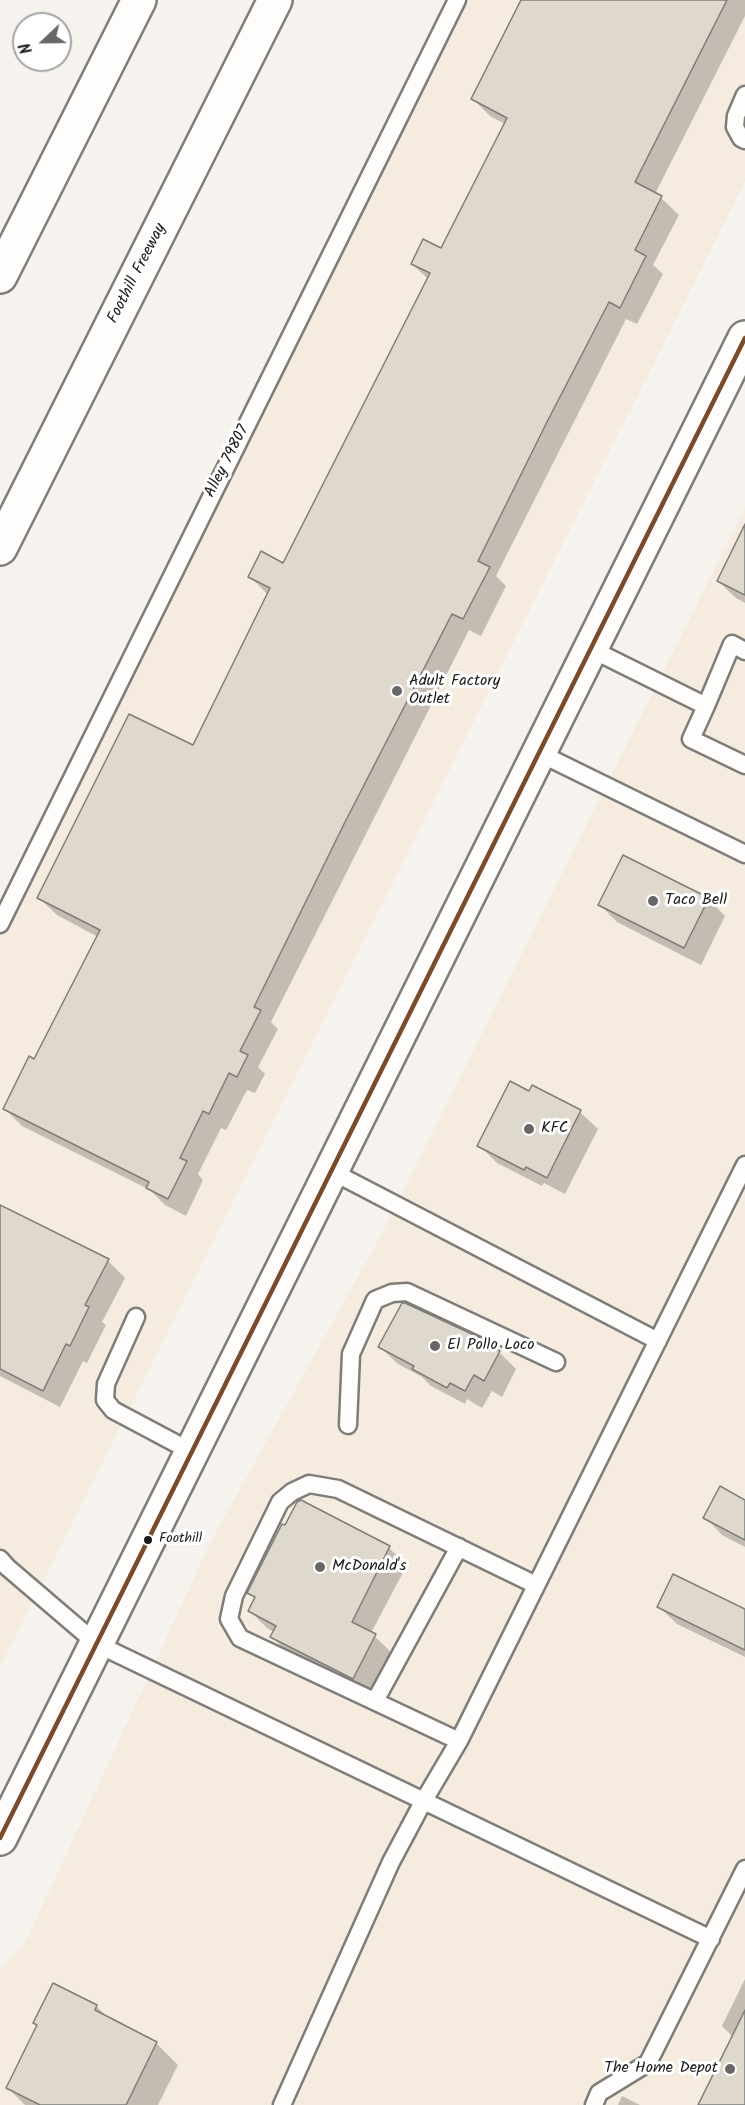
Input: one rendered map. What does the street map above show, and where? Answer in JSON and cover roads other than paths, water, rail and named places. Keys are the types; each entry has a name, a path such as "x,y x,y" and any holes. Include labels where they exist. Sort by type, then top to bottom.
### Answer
{"main road":[{"path":"0,276 139,0"},
{"name":"Foothill Freeway","path":"0,548 275,0"},
{"path":"0,1838 745,338"}],"lane":[{"name":"Alley 79807","path":"0,924 457,0"},
{"path":"745,95 736,116 735,128 745,140"},
{"path":"745,651 732,644 691,739 745,765"},
{"path":"591,649 706,706"},
{"path":"539,753 745,854"},
{"path":"282,2105 391,1862 459,1741 745,1165"},
{"path":"332,1171 658,1341"},
{"path":"348,1425 351,1354 375,1300 392,1293 407,1292 555,1362"},
{"path":"136,1317 106,1384 105,1400 113,1410 192,1452"},
{"path":"459,1741 240,1638 229,1619 234,1596 280,1502 292,1492 309,1484 338,1489 536,1585"},
{"path":"375,1701 459,1548"},
{"path":"0,1559 97,1644 711,1939"},
{"path":"594,2105 599,2093 648,2063 745,1869"}],"place":[{"name":"Adult Factory Outlet","path":"397,691"},
{"name":"Taco Bell","path":"653,901"},
{"name":"KFC","path":"529,1129"},
{"name":"El Pollo Loco","path":"435,1346"},
{"name":"Foothill","path":"148,1540"},
{"name":"McDonald's","path":"320,1567"},
{"name":"The Home Depot","path":"730,2069"}]}
